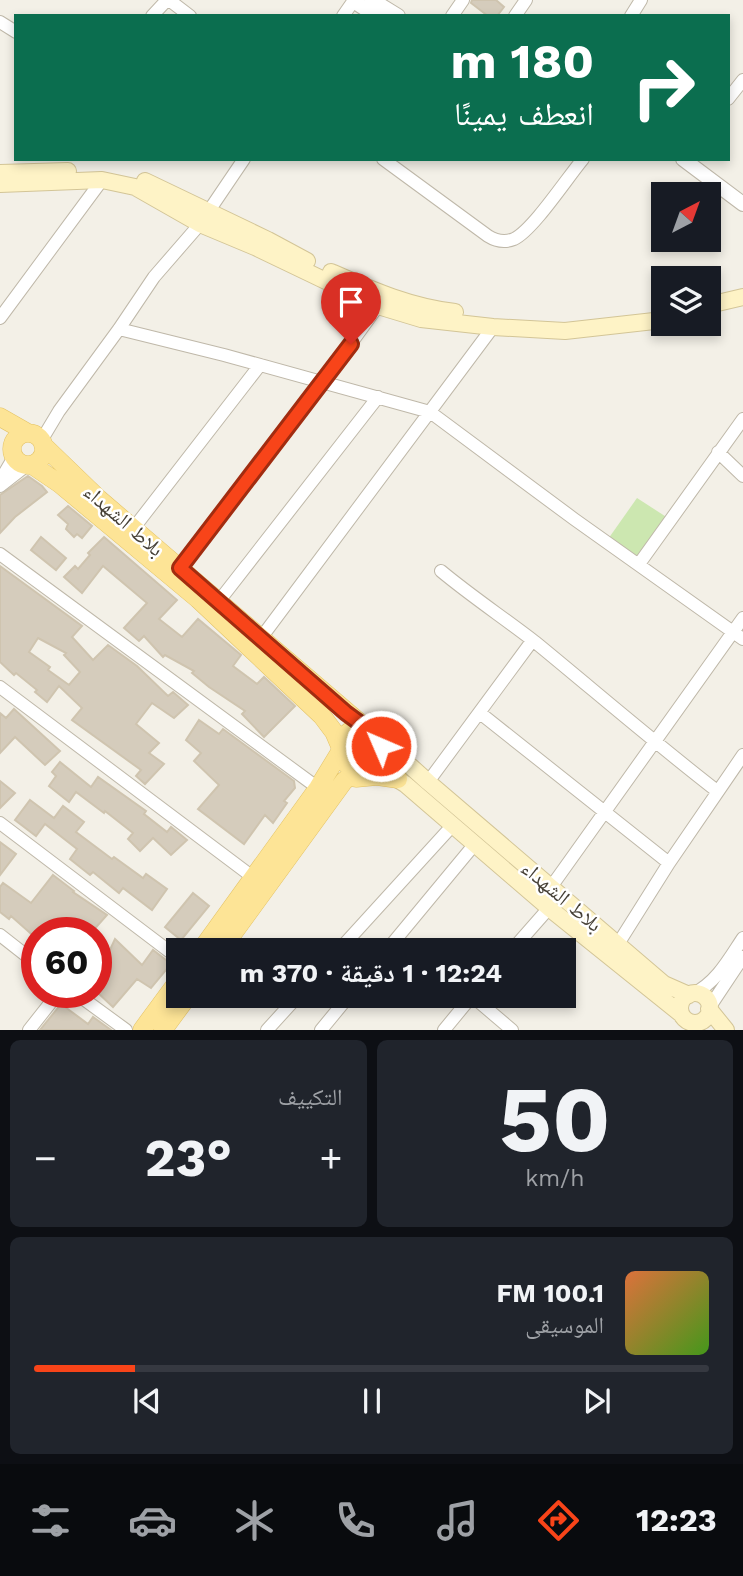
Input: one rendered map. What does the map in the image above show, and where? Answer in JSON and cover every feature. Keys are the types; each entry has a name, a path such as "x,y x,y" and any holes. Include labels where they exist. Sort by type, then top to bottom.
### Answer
{"main road":[{"path":"0,173 25,166 139,178 255,247 379,306 421,319 493,327 575,331 651,322"},
{"path":"0,184 102,180 135,187 384,296 413,305 455,312 561,322 651,313"},
{"path":"721,302 743,297"},
{"path":"721,311 743,307"},
{"name":"بلاط الشهداء","path":"0,417 36,438 133,529 664,984 691,994"},
{"path":"18,437 36,438 43,455 17,456 14,441 18,437"},
{"name":"بلاط الشهداء","path":"17,456 60,484 198,599 330,725 340,749"},
{"path":"330,725 338,723 346,713"},
{"path":"210,938 318,788 350,772 380,757 381,746 371,732 354,728 344,735 340,749 350,772 398,779"},
{"name":"بلاط الشهداء","path":"350,772 383,771 398,779 548,908 681,1014"},
{"path":"230,938 350,772"},
{"path":"709,1009 700,1027 687,1021 681,1014 680,1005 691,994 704,997 709,1009 726,1030"},
{"path":"142,1030 166,997"},
{"path":"163,1030 179,1008"}],"street":[{"path":"154,14 168,0 187,14"},
{"path":"356,4 373,14"},
{"path":"356,4 391,14"},
{"path":"730,96 743,80"},
{"path":"36,438 119,330 154,277 204,218 243,161"},
{"path":"386,161 495,241 506,241 519,236 529,227 581,161"},
{"path":"686,161 743,204"},
{"path":"701,161 743,194"},
{"path":"0,318 102,180"},
{"path":"180,568 379,306"},
{"path":"261,638 493,327"},
{"path":"119,330 260,365 430,412 738,636"},
{"path":"133,529 260,365"},
{"path":"219,601 378,397"},
{"path":"639,564 743,419"},
{"path":"718,452 743,476"},
{"path":"0,481 17,456"},
{"path":"0,486 17,456"},
{"path":"0,554 318,788"},
{"path":"441,571 478,602 533,640 654,743 717,791"},
{"path":"551,887 654,743 738,636 743,618"},
{"path":"428,782 533,640"},
{"path":"0,687 254,878"},
{"path":"480,713 669,863"},
{"path":"618,944 669,863 743,755"},
{"path":"0,823 166,949"},
{"path":"350,938 452,826"},
{"path":"397,938 474,845"},
{"path":"522,938 548,908"},
{"path":"0,935 21,951"},
{"path":"709,1009 718,984 743,937"},
{"path":"691,994 718,984 743,957"},
{"path":"29,1030 46,1008"},
{"path":"96,1008 126,1030"},
{"path":"267,1030 287,1008"},
{"path":"339,1008 325,1025 340,1030"},
{"path":"444,1030 462,1008"},
{"path":"486,1008 512,1030"}],"green space":[{"path":"637,498 671,520 639,564 606,542"}],"building":[{"path":"472,0 496,0 504,7 499,14 485,14 471,3"},
{"path":"28,476 47,492 15,517 0,533 0,495"},
{"path":"68,506 92,526 82,538 77,534 74,537 66,529 68,524 58,515"},
{"path":"41,537 66,558 56,570 31,550"},
{"path":"104,537 177,600 159,619 182,637 198,619 241,655 233,666 257,684 264,677 295,706 264,737 242,714 245,711 209,687 192,673 194,671 165,655 163,657 144,636 139,641 124,628 147,603 103,566 82,593 64,577 75,566 78,569 90,555 88,553"},
{"path":"0,566 82,626 72,637 93,660 108,645 137,666 168,696 173,692 188,705 174,718 152,703 136,724 159,743 149,753 164,764 145,784 136,776 141,770 72,720 82,708 59,686 47,702 35,692 37,690 0,662","holes":["38,638 66,653 64,655 80,672 69,685 29,652"]},
{"path":"14,709 60,751 45,765 15,737 0,753 0,713 6,718"},
{"path":"199,720 219,734 223,729 294,781 295,788 284,801 287,803 273,823 265,815 244,844 198,809 219,785 194,761 201,753 186,740"},
{"path":"60,762 91,787 98,777 146,811 144,814 167,832 171,827 187,840 171,855 153,838 140,851 128,839 133,833 105,811 104,813 76,792 69,802 49,786 56,776 52,772"},
{"path":"0,781 15,793 0,808"},
{"path":"30,800 54,818 63,806 84,822 76,832 112,859 114,857 143,878 146,874 167,889 152,910 123,888 119,893 93,872 90,875 70,859 77,849 45,824 36,836 15,820"},
{"path":"0,842 16,854 0,875"},
{"path":"53,875 107,915 21,917 21,925 11,916 9,919 0,912 0,887 3,883 31,903"},
{"path":"193,893 209,906 183,938 179,938 165,927"},
{"path":"115,939 142,965 153,950 166,960 166,970 151,988 137,979 113,1007 112,1006 112,946"},
{"path":"58,1008 66,1008 88,1024 93,1017 111,1030 40,1030"}],"route":[{"path":"351,344 180,568 346,713 372,731 380,740 381,746"}]}
